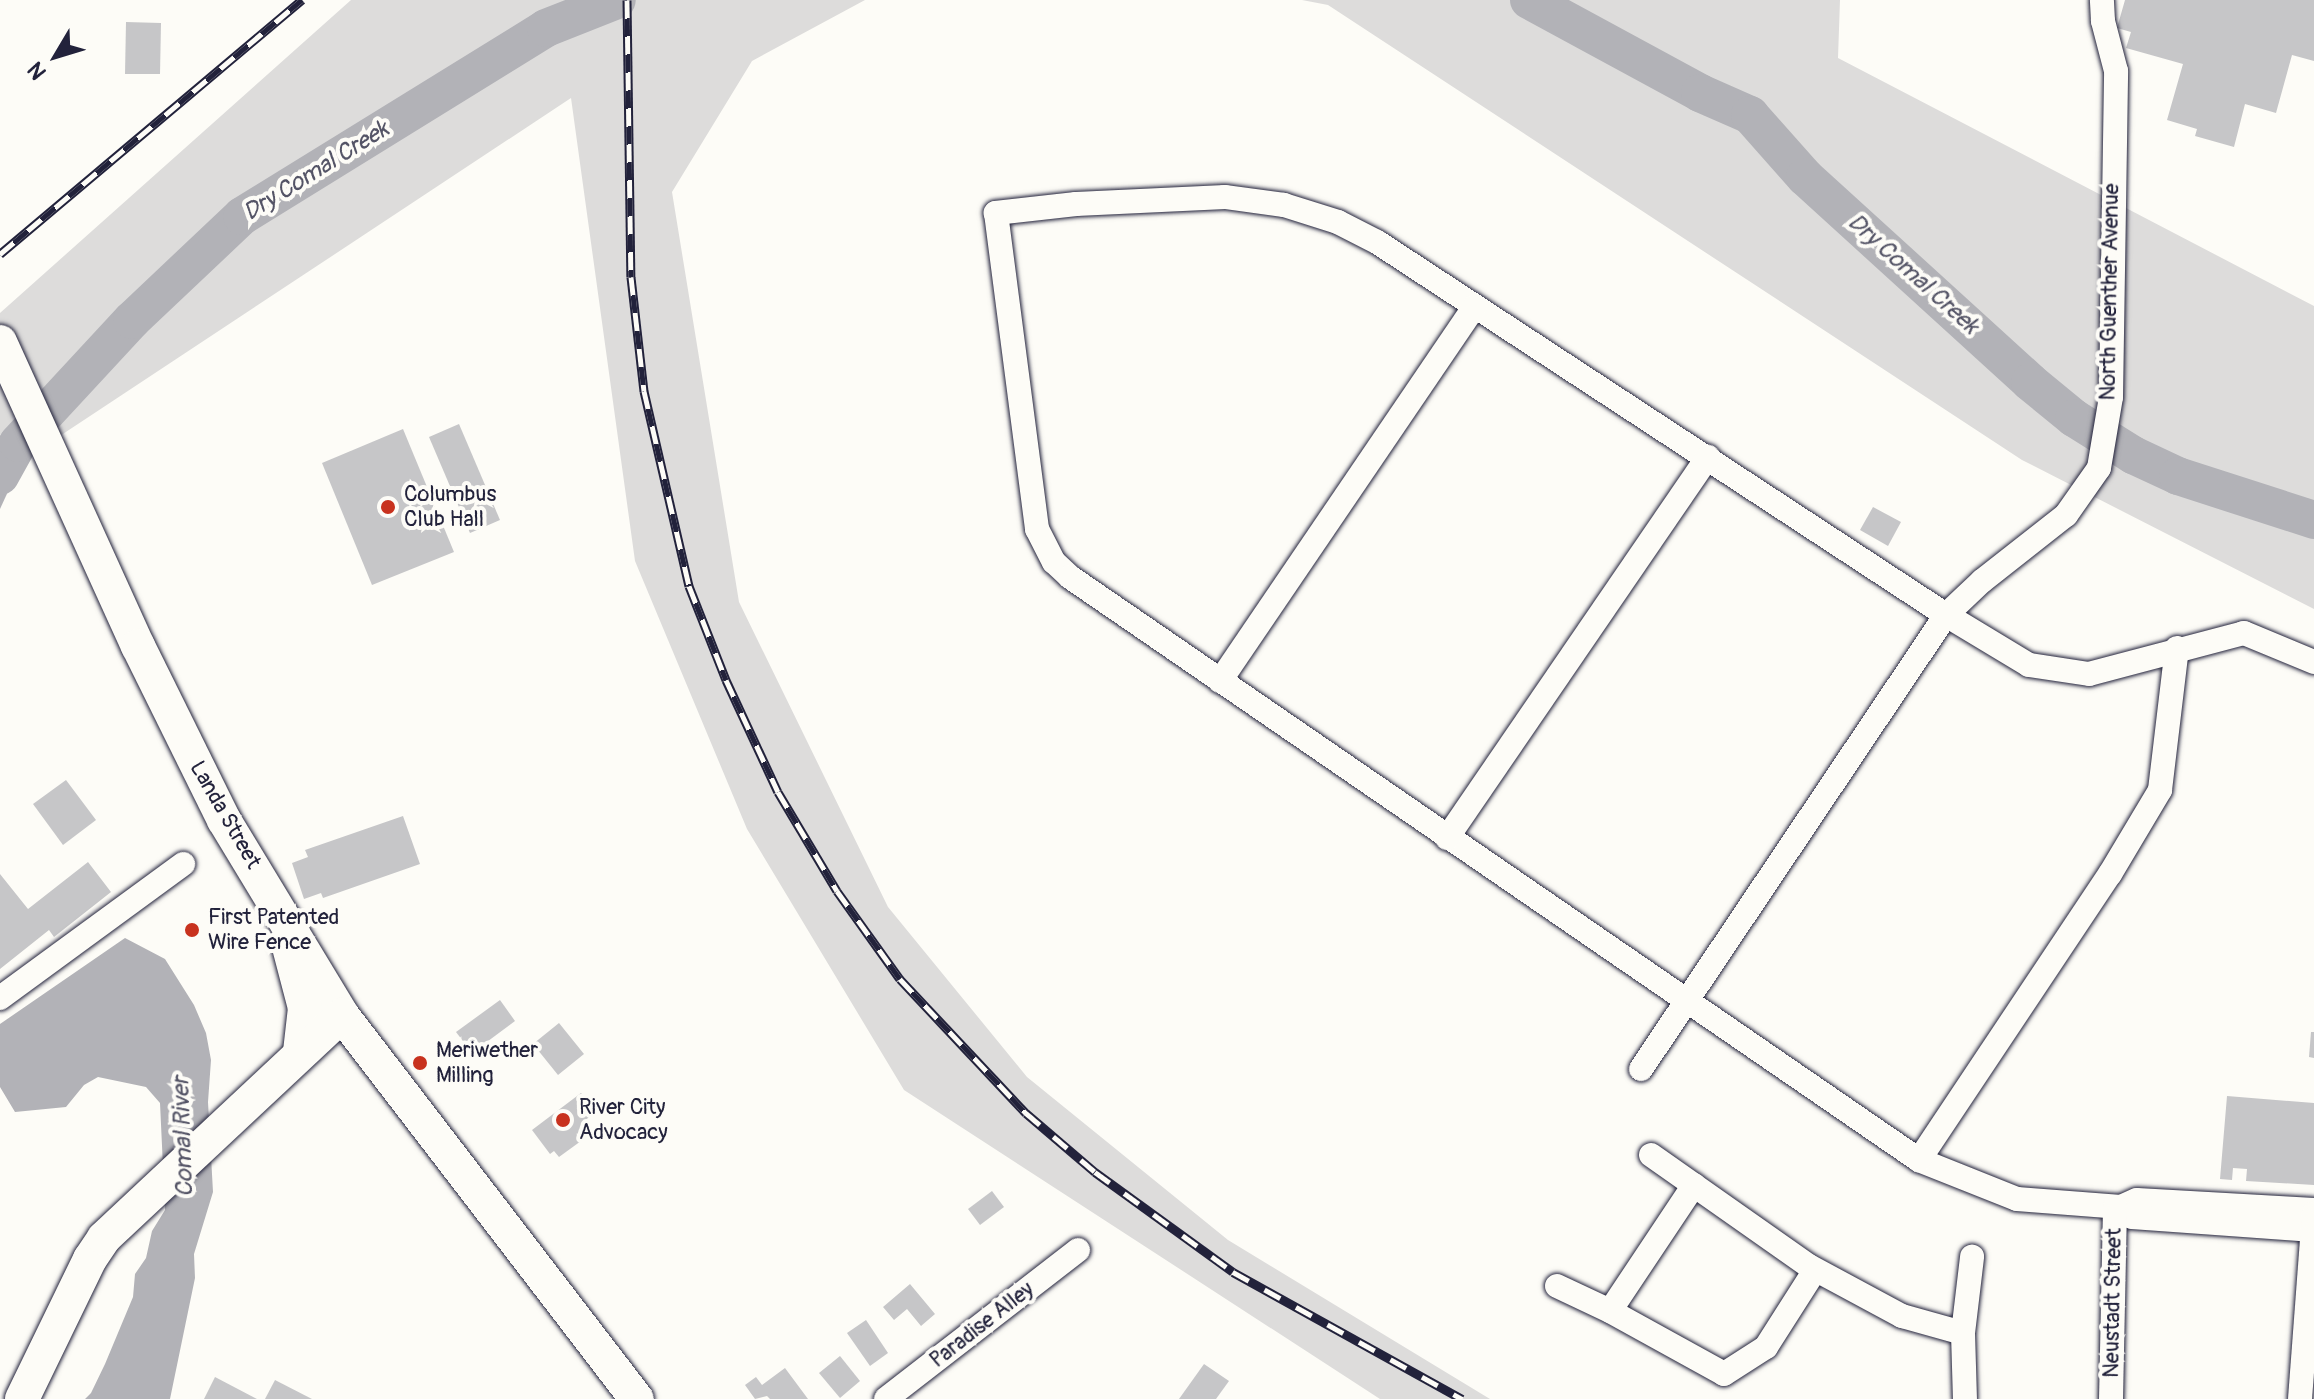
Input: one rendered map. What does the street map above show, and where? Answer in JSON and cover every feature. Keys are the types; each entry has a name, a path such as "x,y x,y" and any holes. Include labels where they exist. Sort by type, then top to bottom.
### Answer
{"main road":[{"name":"Landa Street","path":"0,342 138,646 224,820 342,1015 637,1399"},
{"path":"293,932 287,952 303,994 306,1022 300,1052"},
{"path":"22,1399 90,1259 121,1220 342,1015"}],"street":[{"name":"North Guenther Avenue","path":"1641,1069 1946,615 1982,581 2066,515 2099,468 2111,397 2116,71 2103,21 2102,0"},
{"path":"2300,1399 2314,1221 2137,1200 2118,1207 2017,1199 1919,1160 1070,577 1054,562 1037,529 996,213 1157,198 1225,197 1284,205 1338,222 1377,242 1946,615 2029,665 2089,674 2177,648 2244,633 2312,661"},
{"path":"1220,681 1475,306"},
{"path":"1447,838 1708,457"},
{"path":"1919,1160 2110,874 2160,790 2177,648"},
{"path":"0,998 183,864"},
{"path":"1651,1155 1815,1270 1902,1316 1963,1333"},
{"path":"1610,1311 1694,1185"},
{"name":"Neustadt Street","path":"2111,1399 2118,1207"},
{"name":"Paradise Alley","path":"886,1399 1078,1250"},
{"path":"1965,1399 1963,1333 1972,1257"},
{"path":"1557,1286 1610,1311 1724,1374 1766,1347 1815,1270"}],"shaded area":[{"path":"351,0 865,0 752,61 672,192 739,602 888,907 1027,1077 1228,1240 1490,1399 1380,1399 904,1090 747,829 635,561 571,98 22,461 0,436 0,313"},
{"path":"1302,0 1840,0 1838,58 2314,306 2314,609 2022,460 1328,5"}],"water":[{"path":"0,435 22,461 0,509"},
{"name":"Comal River","path":"125,938 165,959 194,1005 206,1033 211,1060 208,1102 213,1192 194,1254 195,1278 170,1399 85,1399 105,1364 133,1297 135,1274 146,1258 152,1231 165,1210 160,1103 146,1087 98,1077 84,1085 66,1107 15,1112 0,1087 0,1024"}],"building":[{"path":"2125,0 2314,0 2314,61 2292,55 2276,113 2245,104 2234,147 2195,136 2197,129 2167,120 2183,64 2126,48 2131,32 2117,28"},
{"path":"126,22 161,23 160,74 125,74"},
{"path":"459,424 500,520 470,533 429,437"},
{"name":"Columbus Club Hall","path":"403,429 454,552 372,585 322,463"},
{"path":"1873,507 1901,522 1888,546 1860,530"},
{"path":"66,780 96,820 63,845 33,804"},
{"path":"403,816 420,864 323,898 321,893 304,899 292,863 308,857 305,850"},
{"path":"88,862 111,892 54,937 49,930 0,969 0,874 28,909"},
{"path":"500,1000 515,1021 472,1053 456,1032"},
{"path":"559,1023 584,1054 558,1075 533,1044"},
{"path":"2311,1032 2314,1032 2314,1058 2309,1057"},
{"path":"581,1093 596,1112 584,1121 592,1133 559,1157 554,1151 550,1154 532,1130"},
{"path":"2227,1096 2314,1103 2314,1185 2246,1181 2247,1169 2233,1168 2232,1180 2220,1179"},
{"path":"992,1191 1004,1207 980,1225 968,1209"},
{"path":"910,1284 935,1314 921,1326 907,1309 894,1320 883,1307"},
{"path":"866,1320 888,1353 870,1366 847,1333"},
{"path":"840,1356 860,1381 840,1398 819,1373"},
{"path":"1204,1364 1229,1381 1216,1399 1179,1399"},
{"path":"785,1368 808,1399 770,1399 767,1396 755,1399 745,1385 756,1377 762,1385"},
{"path":"215,1377 257,1399 204,1399"},
{"path":"275,1380 312,1399 265,1399"}],"waterway":[{"name":"Dry Comal Creek","path":"0,476 18,443 132,320 242,216 546,28 617,0"},
{"name":"Dry Comal Creek","path":"1529,0 1700,93 1750,115 1805,177 2030,382 2074,418 2133,455 2178,476 2314,520"}],"railway":[{"path":"0,254 302,0"},
{"path":"627,0 631,277 644,391 689,586 726,680 778,792 837,891 900,979 1026,1113 1095,1172 1233,1272 1462,1399"}],"place":[{"name":"Columbus Club Hall","path":"388,507"},
{"name":"First Patented Wire Fence","path":"192,930"},
{"name":"Meriwether Milling","path":"420,1063"},
{"name":"River City Advocacy","path":"563,1120"}]}
